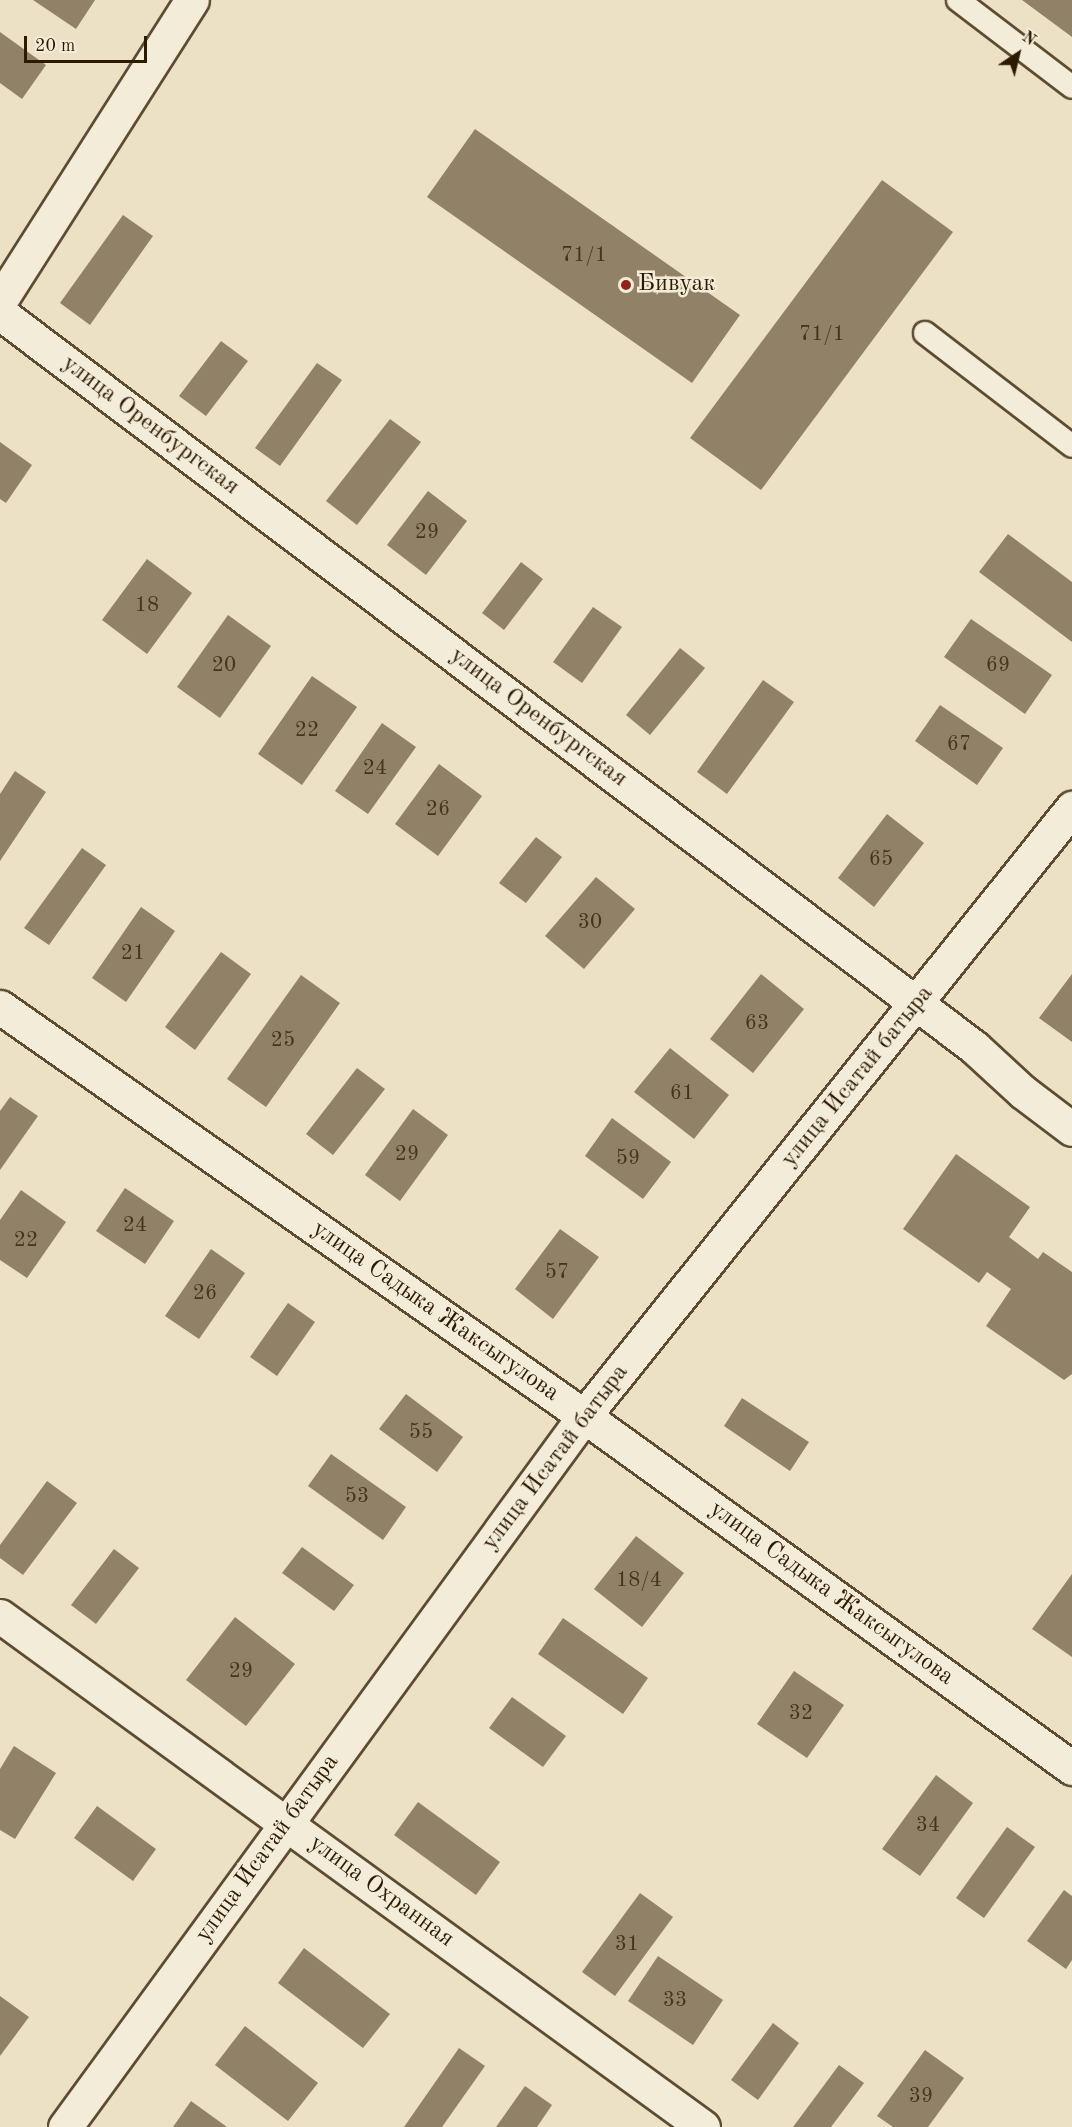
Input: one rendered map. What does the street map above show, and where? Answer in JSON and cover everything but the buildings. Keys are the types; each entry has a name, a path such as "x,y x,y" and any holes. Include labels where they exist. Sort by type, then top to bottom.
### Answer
{"street":[{"path":"0,301 192,0"},
{"name":"улица Оренбургская","path":"0,313 918,1004 1072,1129"},
{"name":"улица Исатай батыра","path":"65,2127 584,1416 918,1004 1072,808"},
{"name":"улица Садыка Жаксыгулова","path":"0,1007 584,1416 1072,1768"},
{"name":"улица Охранная","path":"0,1616 703,2127"}],"lane":[{"path":"958,0 1072,87"},
{"path":"925,333 1072,446"}],"place":[{"name":"Бивуак","path":"626,285"}]}
